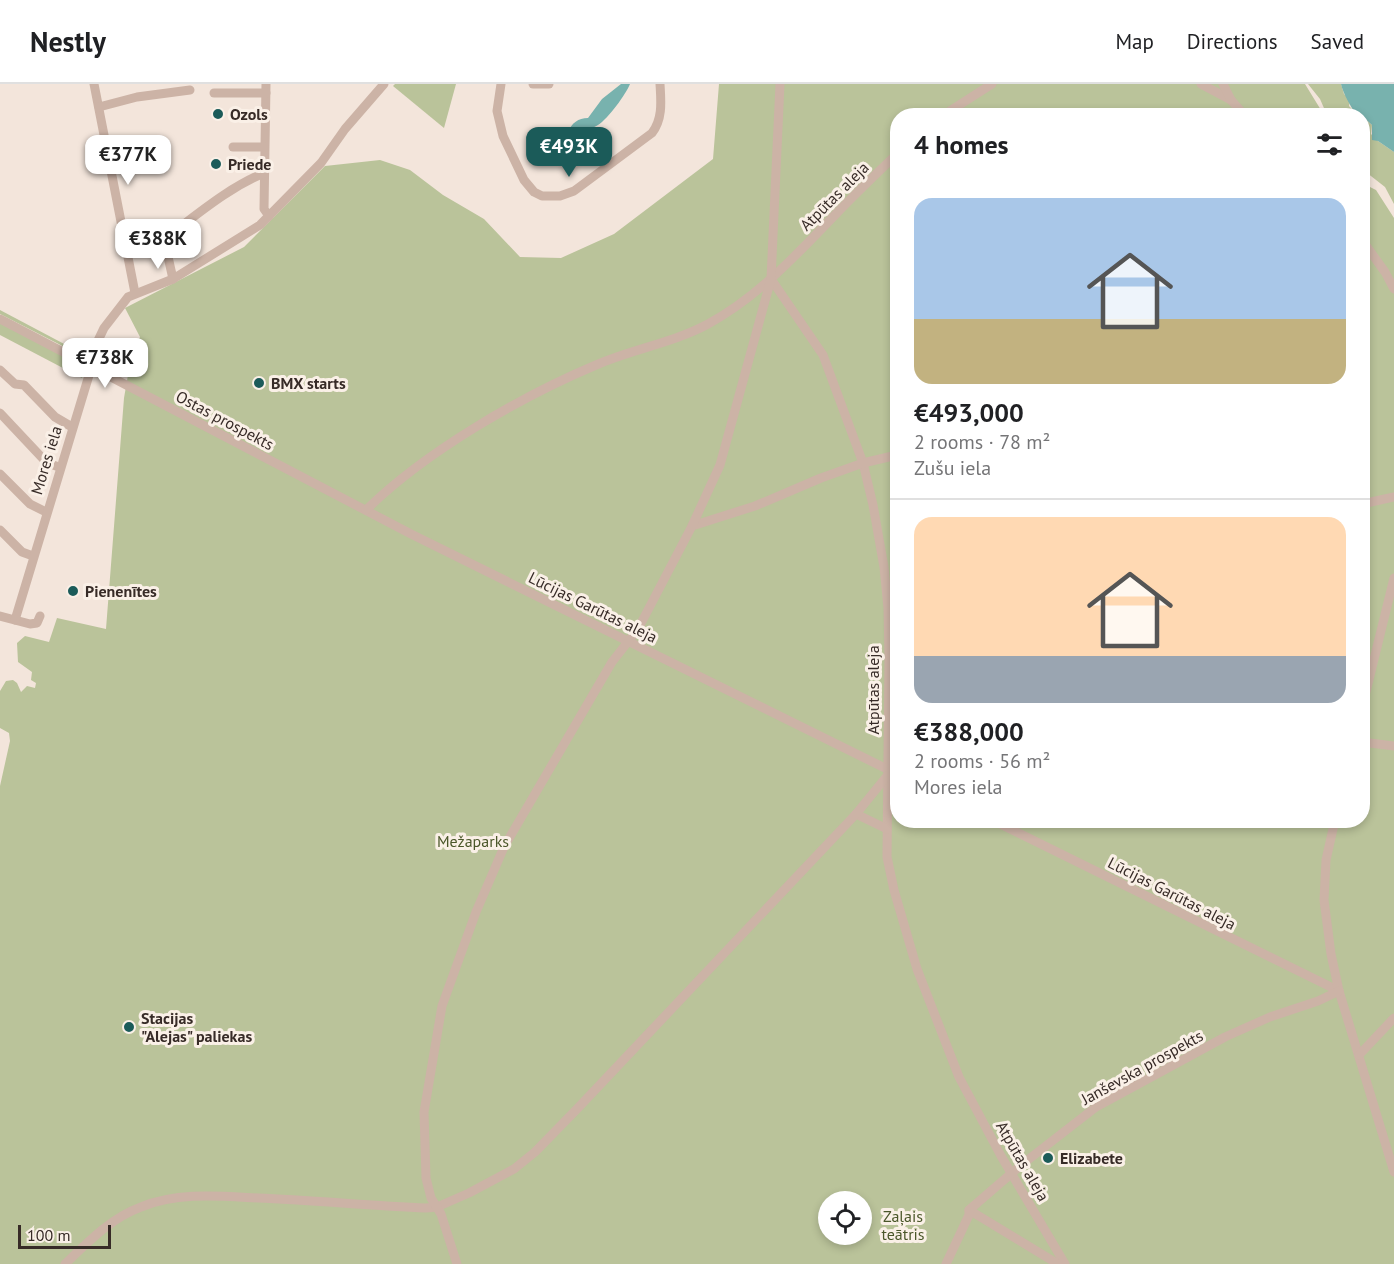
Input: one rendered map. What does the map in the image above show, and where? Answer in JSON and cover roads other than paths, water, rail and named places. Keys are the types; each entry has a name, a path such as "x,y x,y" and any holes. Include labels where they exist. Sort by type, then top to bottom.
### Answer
{"street":[{"path":"94,84 135,293"},
{"path":"255,84 266,87"},
{"name":"Mores iela","path":"15,620 93,351 104,328 121,304 135,293 173,279 253,231 321,163 345,129 384,84"},
{"path":"501,84 497,117 517,168 534,192 542,196 554,197 566,195 585,184 652,133 660,112 660,84"},
{"path":"532,84 549,84"},
{"path":"457,1264 437,1207 431,1198 426,1178 424,1112 442,1005 476,912 504,847 612,663 638,629 692,526 720,465 771,279 780,84"},
{"path":"954,108 992,84"},
{"path":"1201,84 1231,100"},
{"path":"1222,84 1238,108"},
{"path":"214,93 266,87"},
{"path":"266,87 264,209 269,216"},
{"path":"99,107 137,97 190,90"},
{"path":"233,147 264,147"},
{"name":"Atpūtas aleja","path":"890,161 771,279 823,355 863,463 884,567 888,608 890,719"},
{"path":"173,279 164,239 202,208 240,183 264,173"},
{"path":"1370,251 1394,289"},
{"path":"366,510 430,458 529,398 598,364 707,325 737,306 771,279"},
{"name":"Ostas prospekts","path":"0,319 277,464"},
{"path":"0,370 15,384 24,386 55,417 72,427"},
{"path":"0,413 47,463 60,467"},
{"path":"692,526 755,506 863,463 890,457"},
{"name":"Lūcijas Garūtas aleja","path":"277,464 890,773"},
{"path":"0,474 30,504 46,512"},
{"path":"1370,502 1394,497"},
{"path":"0,530 22,552 33,556"},
{"path":"1370,676 1394,578"},
{"path":"0,616 34,624 40,616"},
{"path":"1370,743 1394,746"},
{"path":"65,1264 122,1215 172,1198 227,1196 380,1206 437,1207 486,1185 514,1169 544,1143 856,814 890,775"},
{"name":"Atpūtas aleja","path":"890,788 887,858 916,969 956,1071 1065,1264"},
{"path":"856,814 887,829"},
{"name":"Lūcijas Garūtas aleja","path":"1008,828 1340,991"},
{"path":"1333,828 1326,860 1324,900 1326,927 1340,991 1394,1172"},
{"name":"Janševska prospekts","path":"946,1264 969,1215 969,1210 1014,1177 1096,1107 1225,1037 1270,1017 1340,991"},
{"path":"1359,1055 1394,1018"},
{"path":"969,1210 1058,1264"}],"water":[{"path":"621,84 630,84 607,117 598,125 570,138 565,142 560,154 556,154 551,145 551,137 568,132 576,122 588,118 602,99"},
{"path":"1341,84 1394,84 1394,152 1378,141 1372,140 1370,108 1352,108"}],"place":[{"name":"Ozols","path":"218,114"},
{"name":"Priede","path":"216,164"},
{"name":"BMX starts","path":"259,383"},
{"name":"Pienenītes","path":"73,591"},
{"name":"Stacijas \"Alejas\" paliekas","path":"129,1027"},
{"name":"Elizabete","path":"1048,1158"}],"park label":[{"name":"Mežaparks","path":"473,841"},
{"name":"Zaļais teātris","path":"903,1225"}]}
